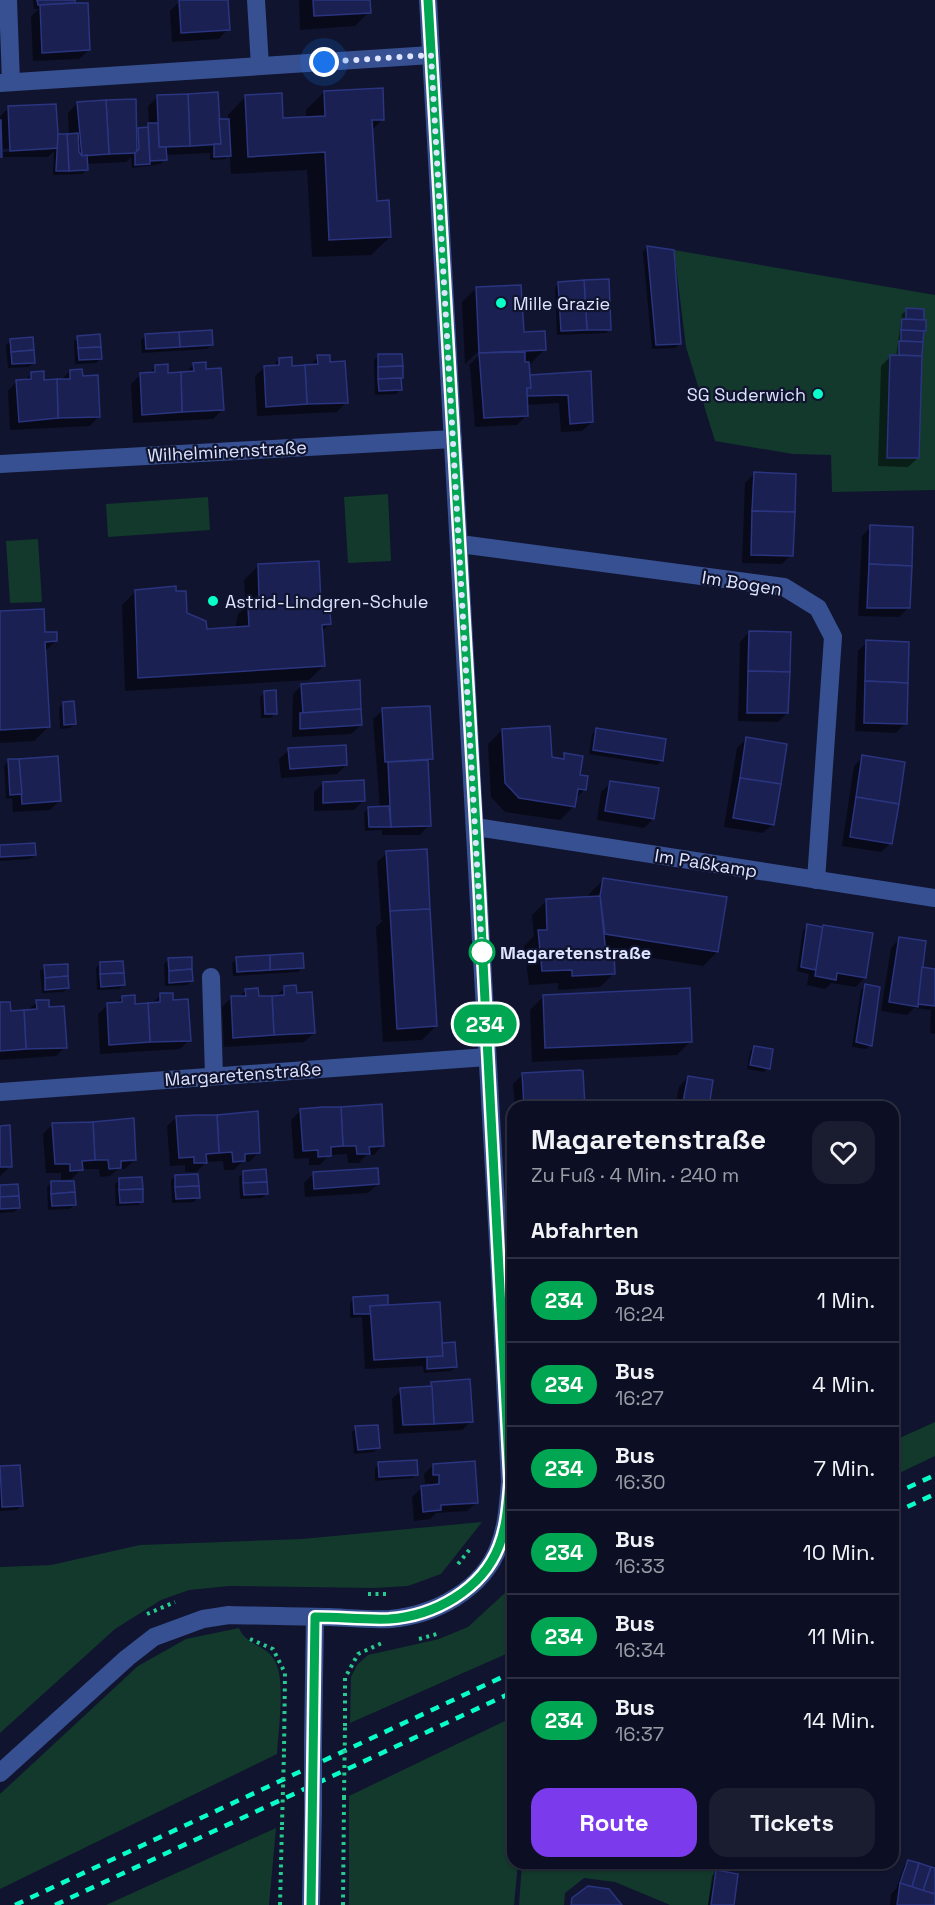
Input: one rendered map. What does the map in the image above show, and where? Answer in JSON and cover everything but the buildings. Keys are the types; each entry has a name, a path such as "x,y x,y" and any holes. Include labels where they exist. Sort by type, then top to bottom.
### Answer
{"street":[{"path":"8,0 6,83 431,55"},
{"path":"256,0 260,66"},
{"path":"428,0 476,827 507,1427"},
{"name":"Wilhelminenstraße","path":"0,464 453,439"},
{"name":"Im Bogen","path":"459,544 784,587 818,609 833,637 816,880"},
{"name":"Im Paßkamp","path":"476,827 935,898"},
{"path":"211,977 214,1076"},
{"name":"Margaretenstraße","path":"0,1092 487,1057"},
{"path":"0,1773 127,1658 154,1638 203,1619 229,1615 390,1619 423,1613 445,1604 473,1583 486,1569 499,1547 507,1515"},
{"path":"311,1905 315,1617"}],"path":[{"path":"454,1568 472,1546"},
{"path":"359,1593 393,1594"},
{"path":"144,1616 153,1609 183,1600"},
{"path":"244,1632 249,1639 273,1649 285,1673 280,1905"},
{"path":"417,1639 438,1634"},
{"path":"343,1905 345,1678 358,1654 384,1642"}],"green space":[{"name":"SG Suderwich","path":"674,250 935,295 935,490 832,492 831,455 793,454 715,441 686,347"},
{"path":"388,494 391,561 348,563 344,497"},
{"path":"208,497 210,530 108,537 106,504"},
{"path":"38,539 42,602 10,603 6,541"},
{"path":"935,1422 935,1456 899,1473 899,1438"},
{"path":"482,1522 441,1574 408,1586 375,1588 229,1586 189,1590 161,1600 115,1629 0,1733 0,1567 51,1565 140,1545 302,1539"},
{"path":"507,1592 507,1654 350,1723 351,1677 357,1665 368,1655 439,1639 468,1627"},
{"path":"239,1628 246,1638 269,1653 277,1666 281,1690 277,1754 0,1889 0,1794 138,1666 186,1639"},
{"path":"507,1720 507,1869 517,1869 514,1905 349,1905 349,1796"},
{"path":"276,1828 269,1905 106,1905"},
{"path":"522,1869 715,1869 708,1905 670,1905 615,1882 584,1878 565,1893 564,1905 519,1905"}],"railway":[{"path":"899,1492 935,1475"},
{"path":"899,1511 935,1494"},
{"path":"15,1905 507,1675"},
{"path":"55,1905 507,1695"}],"bus line":[{"name":"234","path":"428,0 476,827 507,1420"},
{"name":"234","path":"311,1905 315,1617 390,1619 423,1613 445,1604 466,1590 486,1569 499,1547 507,1515"}],"place":[{"name":"Mille Grazie","path":"501,303"},
{"name":"SG Suderwich","path":"818,394"},
{"name":"Astrid-Lindgren-Schule","path":"213,601"},
{"name":"Magaretenstraße","path":"482,952"}],"route":[{"path":"324,62 431,55 482,952"}]}
